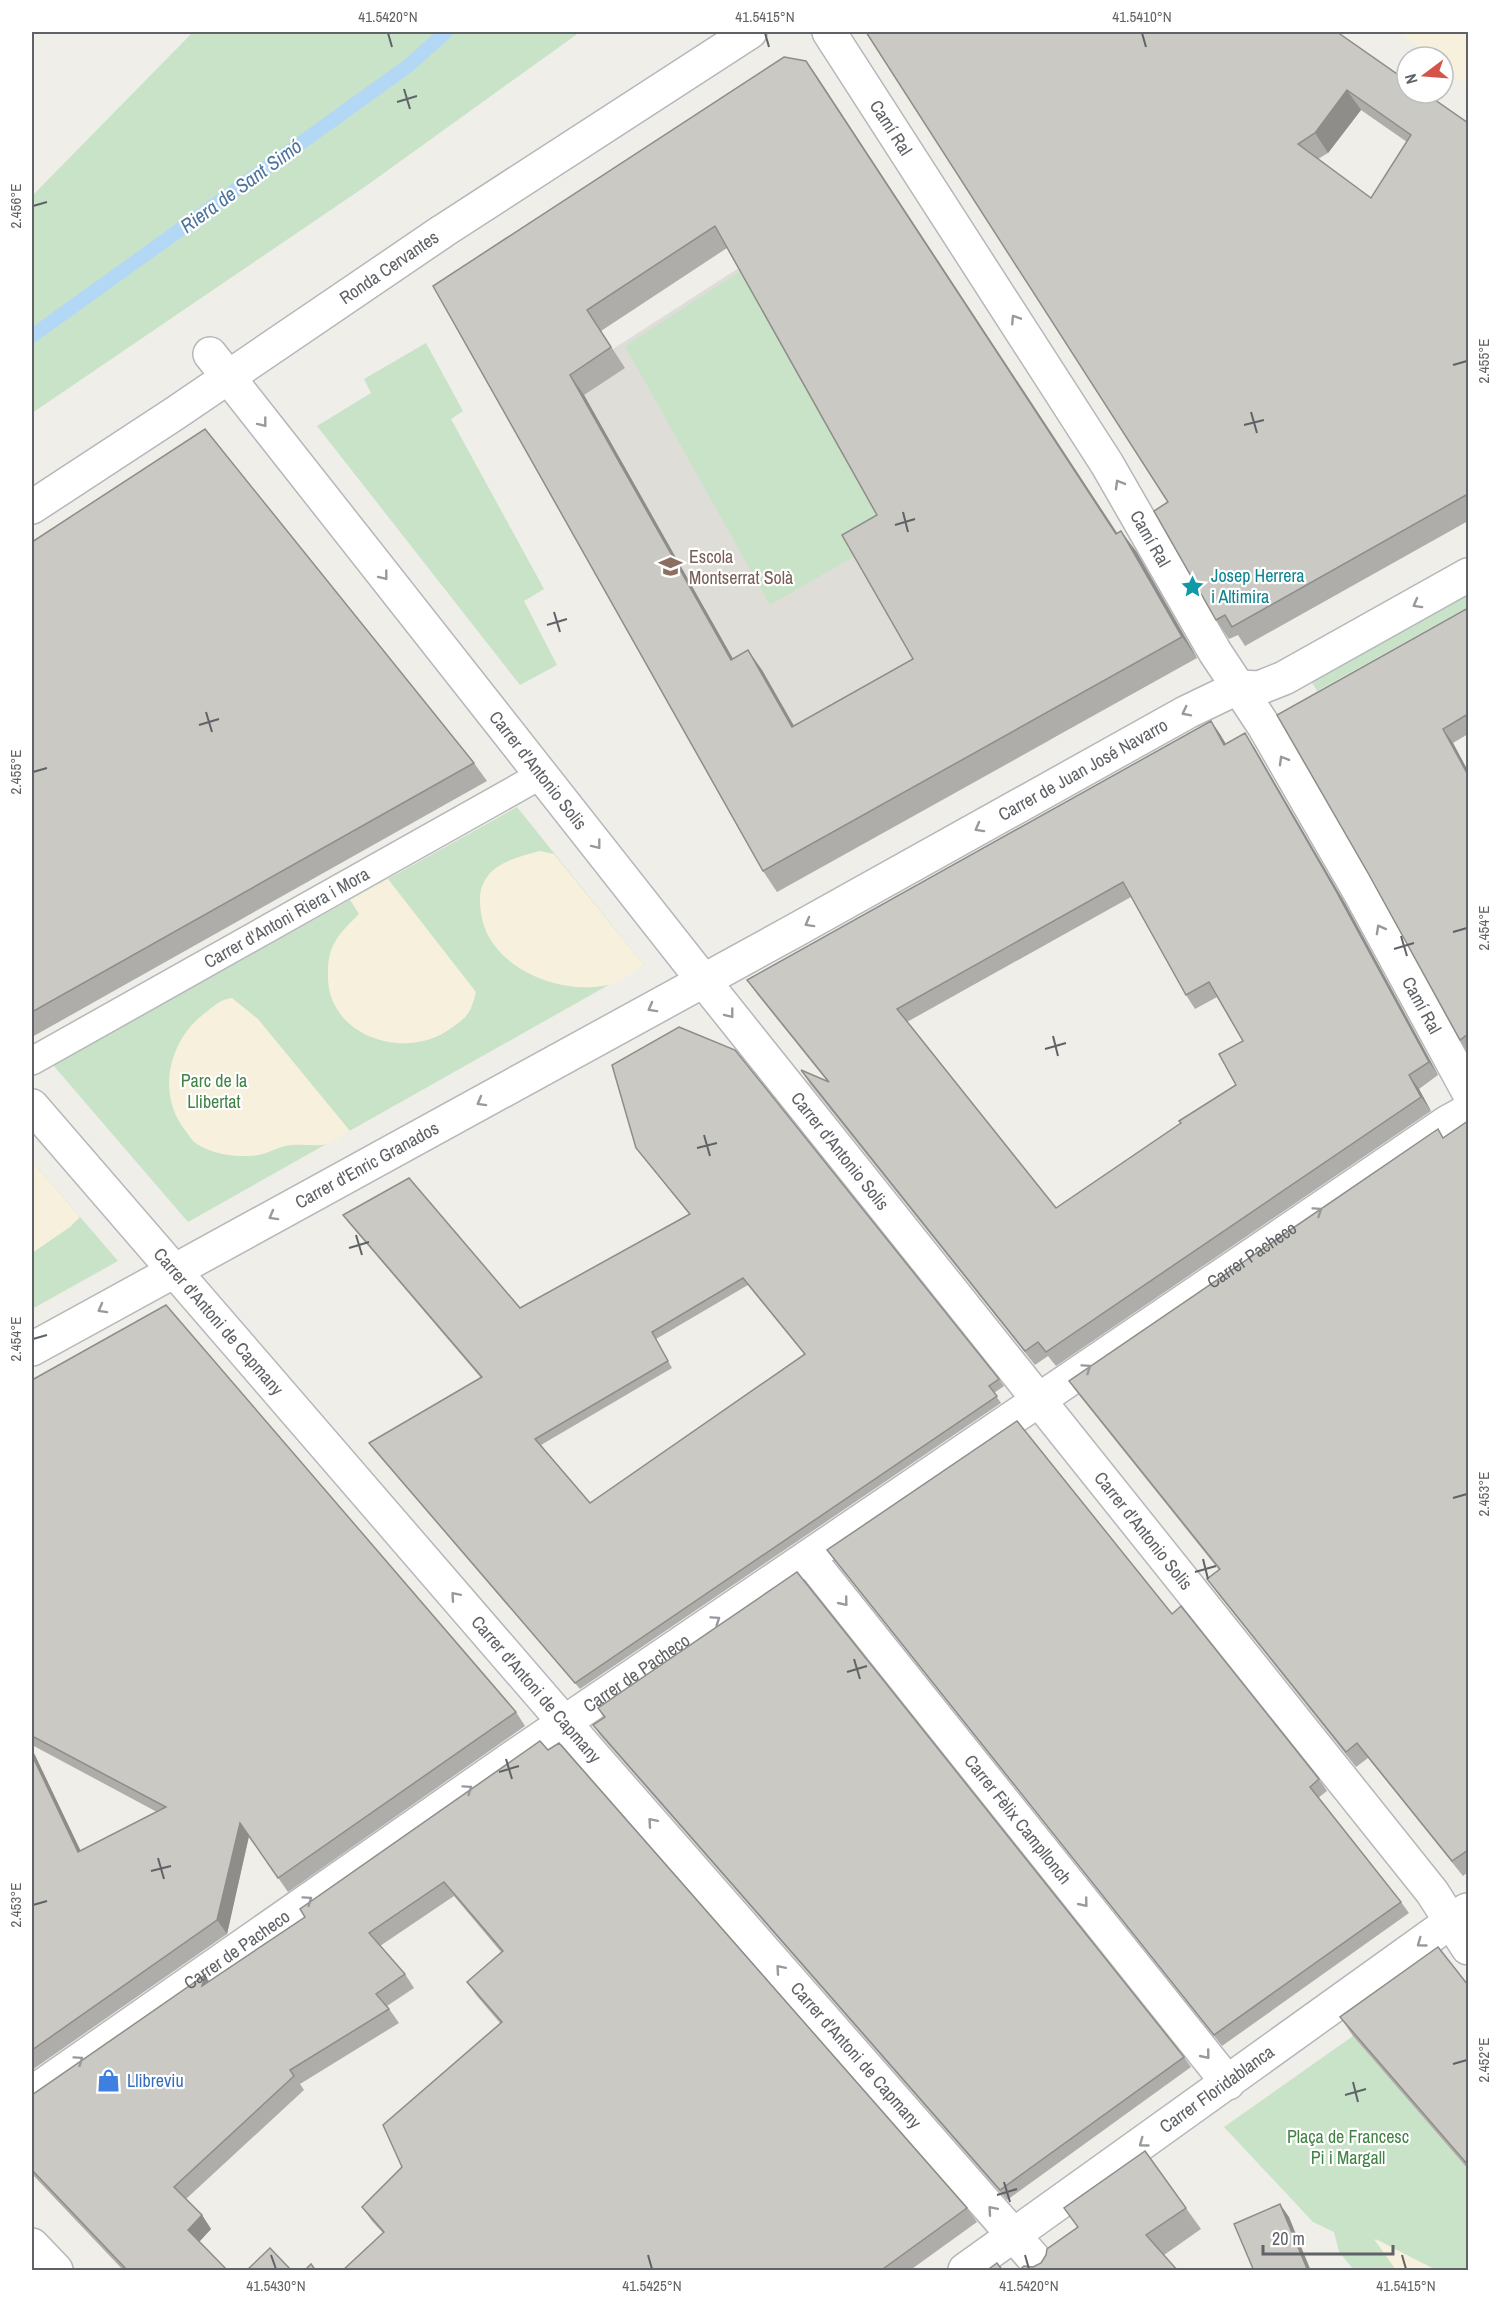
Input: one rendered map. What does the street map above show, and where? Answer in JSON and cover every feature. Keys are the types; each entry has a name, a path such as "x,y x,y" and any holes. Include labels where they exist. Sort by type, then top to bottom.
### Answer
{"street":[{"name":"Ronda Cervantes","path":"32,507 218,366 443,231 750,32"},
{"name":"Camí Ral","path":"829,32 1107,464 1215,651 1239,687 1362,896 1468,1091"},
{"name":"Carrer d'Antonio Solis","path":"218,366 704,980 1432,1892 1460,1915 1468,1948"},
{"name":"Carrer de Juan José Navarro","path":"704,980 1187,712 1239,687 1259,688 1284,678 1468,575"},
{"name":"Carrer d'Antoni Riera i Mora","path":"32,1061 541,775"},
{"name":"Carrer d'Enric Granados","path":"32,1349 704,980"},
{"name":"Carrer d'Antoni de Capmany","path":"32,1106 565,1723 1044,2271"},
{"name":"Carrer Pacheco","path":"1039,1400 1438,1129 1468,1111"},
{"name":"Carrer de Pacheco","path":"32,2093 565,1723 1039,1400"},
{"name":"Carrer Fèlix Campllonch","path":"808,1557 1228,2083"},
{"name":"Carrer Floridablanca","path":"965,2271 1460,1915"},
{"path":"32,2245 56,2271"}],"shaded area":[{"name":"Escola Montserrat Solà","path":"751,260 1030,706 1049,741 777,892 509,416"}],"green space":[{"path":"193,32 580,32 366,186 32,413 32,196"},
{"path":"742,270 891,535 770,605 625,346"},
{"path":"426,343 463,411 451,419 544,589 524,601 557,665 520,685 317,426 371,393 364,379"},
{"path":"1468,593 1468,607 1317,691 1308,676"},
{"name":"Parc de la Llibertat","path":"517,807 644,965 188,1222 53,1065"},
{"path":"32,1161 118,1261 32,1309"},
{"name":"Plaça de Francesc Pi i Margall","path":"1353,2036 1468,2169 1468,2270 1436,2270 1376,2239 1396,2270 1354,2270 1339,2252 1334,2232 1313,2222 1224,2127"}],"sand":[{"path":"1400,32 1468,32 1468,86 1455,77 1455,45 1416,45"},
{"path":"540,851 554,854 644,965 608,985 568,986 529,973 511,962 497,949 486,932 481,913 482,885 497,867"},
{"path":"388,879 476,992 472,1006 463,1019 447,1031 429,1040 409,1043 388,1042 369,1036 352,1026 339,1012 330,994 328,969 331,950 340,934 359,914 350,900"},
{"path":"232,998 258,1019 350,1131 325,1145 290,1145 252,1156 219,1153 204,1148 192,1140 176,1115 171,1100 169,1084 175,1052 193,1024 218,1003"},
{"path":"32,1161 80,1217 70,1227 32,1253"},
{"path":"1374,2239 1436,2270 1396,2270"}],"building":[{"path":"866,32 1337,32 1395,73 1395,105 1442,105 1468,123 1468,494 1232,627 1225,615 1216,620 1154,511 1168,502","holes":["1347,90 1411,135 1371,198 1298,144 1315,133"]},
{"path":"784,57 806,61 1116,534 1121,531 1182,637 763,871 433,286","holes":["715,226 877,515 842,535 913,659 792,727 748,650 731,660 570,375 611,347 587,310"]},
{"path":"205,429 474,763 32,1012 32,542"},
{"path":"1468,608 1468,714 1443,729 1468,775 1468,1034 1460,1040 1277,715"},
{"path":"1211,721 1224,745 1245,733 1336,891 1429,1062 1409,1075 1421,1097 1046,1352 1038,1342 1025,1351 801,1070 829,1082 747,980","holes":["1123,882 1186,995 1209,982 1243,1041 1219,1054 1236,1085 1179,1121 1181,1123 1056,1208 897,1009"]},
{"path":"679,1027 735,1050 999,1379 989,1386 997,1396 575,1683 369,1443 482,1377 343,1215 409,1178 520,1308 690,1214 636,1148 612,1065","holes":["743,1278 805,1354 590,1503 535,1439 668,1361 652,1332"]},
{"path":"1468,1121 1468,1850 1452,1861 1357,1743 1346,1752 1207,1579 1220,1569 1069,1381 1438,1129 1443,1138"},
{"path":"166,1305 516,1712 278,1878 240,1823 217,1920 32,2050 32,1755 78,1852 166,1807 32,1736 32,1380"},
{"path":"1017,1421 1172,1614 1181,1606 1319,1779 1310,1787 1401,1902 1214,2035 827,1550"},
{"path":"797,1572 1184,2057 1000,2190 593,1725 605,1717 598,1708"},
{"path":"540,1741 548,1750 559,1743 967,2208 880,2271 342,2271 384,2232 362,2207 402,2167 383,2125 502,2022 467,1982 503,1951 444,1882 369,1933 405,1974 376,1994 389,2009 290,2070 294,2076 174,2187 202,2215 188,2230 228,2271 128,2271 32,2170 32,2095 205,1975 202,1986 305,1917 300,1909"},
{"path":"1438,1947 1468,1985 1468,2165 1340,2017"},
{"path":"1145,2151 1186,2208 1146,2235 1178,2271 1018,2271 1024,2266 1033,2267 1041,2263 1047,2249 1078,2227 1064,2208"},
{"path":"1280,2204 1308,2271 1254,2271 1234,2224"},
{"path":"270,2248 292,2271 246,2271"},
{"path":"997,2263 1003,2271 986,2271"},
{"path":"311,2264 316,2271 304,2271"}],"waterway":[{"name":"Riera de Sant Simó","path":"32,336 408,66 446,32"}],"place":[{"name":"Escola Montserrat Solà","path":"671,567"},
{"name":"Josep Herrera i Altimira","path":"1193,586"},
{"name":"Llibreviu","path":"109,2081"}]}
